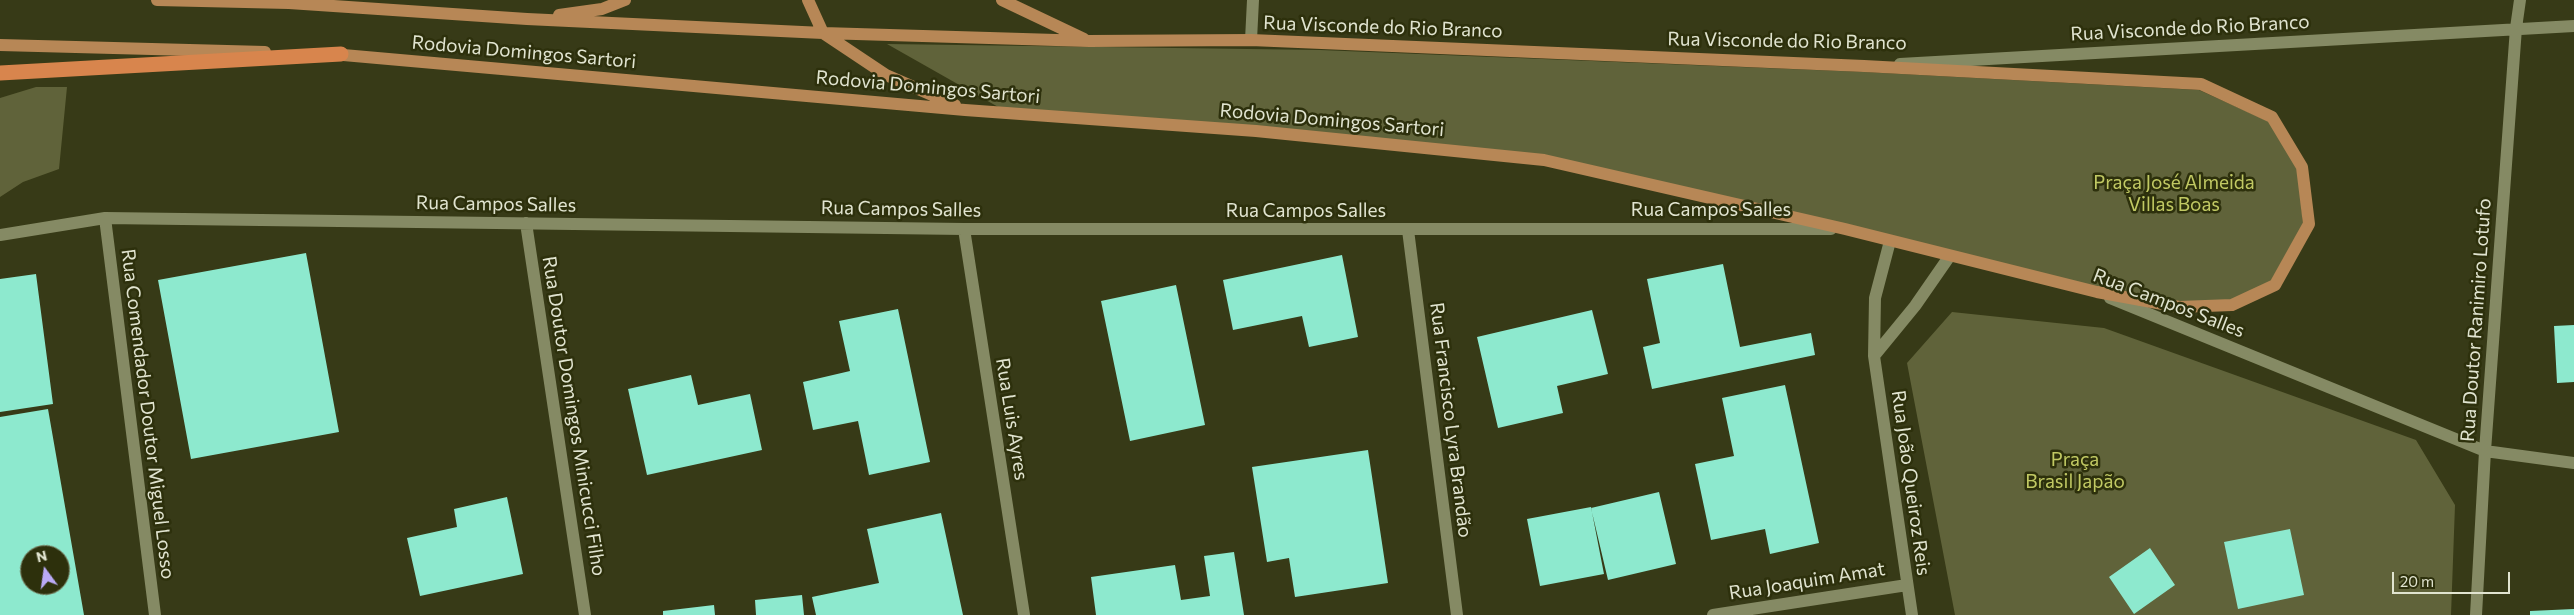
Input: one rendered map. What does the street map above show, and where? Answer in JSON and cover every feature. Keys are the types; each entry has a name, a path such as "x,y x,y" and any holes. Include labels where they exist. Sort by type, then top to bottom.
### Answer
{"highway":[{"path":"0,73 342,54"}],"main road":[{"path":"157,0 289,2 527,19 602,9 624,0"},
{"path":"808,0 823,33 886,75 965,110"},
{"path":"1002,0 1089,41"},
{"name":"Rua Visconde do Rio Branco","path":"527,19 823,33 1089,41 1251,40 1864,66"},
{"name":"Rodovia Domingos Sartori","path":"0,44 342,54 965,110 1256,130 1544,160 1844,229"},
{"path":"1864,66 2201,84 2272,117 2302,167 2309,224 2275,285 2232,306 2179,307 2097,292"},
{"name":"Rua Campos Salles","path":"1844,229 1949,257 2097,292"}],"street":[{"path":"1251,40 1253,0"},
{"name":"Rua Doutor Ranimiro Lotufo","path":"2476,615 2485,450 2516,28 2520,0"},
{"name":"Rua Visconde do Rio Branco","path":"1864,66 2574,26"},
{"name":"Rua Campos Salles","path":"0,235 105,218 964,229 1844,229"},
{"name":"Rua Comendador Doutor Miguel Losso","path":"105,218 154,615"},
{"name":"Rua Doutor Domingos Minicucci Filho","path":"526,223 585,615"},
{"name":"Rua Luis Ayres","path":"964,229 1024,615"},
{"name":"Rua Francisco Lyra Brandão","path":"1408,230 1457,615"},
{"name":"Rua João Queiroz Reis","path":"1890,241 1875,298 1874,356 1912,615"},
{"path":"1874,356 1915,306 1949,257"},
{"name":"Rua Campos Salles","path":"2097,292 2485,450 2574,463"},
{"name":"Rua Joaquim Amat","path":"1713,615 1907,585"}],"green space":[{"name":"Praça José Almeida Villas Boas","path":"887,44 1320,50 1864,72 2199,90 2270,122 2298,169 2303,224 2271,281 2231,300 2180,302 2101,288 1546,156 1000,108"},
{"path":"36,87 67,87 59,169 23,182 0,197 0,98"},
{"name":"Praça Brasil Japão","path":"1952,312 2104,328 2416,440 2455,505 2451,615 1955,615 1907,363"}],"building":[{"path":"306,253 339,432 191,459 158,280"},
{"path":"1342,255 1358,337 1309,347 1302,316 1233,330 1223,280"},
{"path":"1723,264 1740,347 1811,333 1815,355 1652,389 1643,347 1660,343 1647,279"},
{"path":"36,274 53,404 0,412 0,279"},
{"path":"1176,285 1205,425 1130,441 1101,301"},
{"path":"898,309 930,462 869,475 858,421 813,430 803,382 850,371 839,321"},
{"path":"1592,310 1608,374 1557,386 1563,413 1498,428 1477,337"},
{"path":"2574,325 2574,382 2557,383 2554,326"},
{"path":"691,375 698,405 750,394 762,450 647,475 628,389"},
{"path":"1785,385 1819,543 1770,554 1765,529 1711,540 1695,464 1734,456 1722,398"},
{"path":"48,409 84,615 0,615 0,417"},
{"path":"1368,450 1388,583 1295,597 1289,558 1267,562 1252,467"},
{"path":"1659,492 1676,564 1608,580 1591,508"},
{"path":"507,497 523,574 420,596 407,538 457,527 454,509"},
{"path":"1591,507 1604,574 1540,586 1527,519"},
{"path":"941,513 963,615 816,615 812,597 879,583 867,529"},
{"path":"2290,529 2304,595 2238,609 2224,542"},
{"path":"2150,548 2175,585 2134,614 2109,577"},
{"path":"1234,552 1244,615 1096,615 1091,577 1175,565 1181,600 1210,596 1204,556"},
{"path":"802,595 804,615 756,615 755,600"},
{"path":"714,605 715,615 663,615 663,611"},
{"path":"2574,609 2574,615 2530,615 2530,611"}]}
